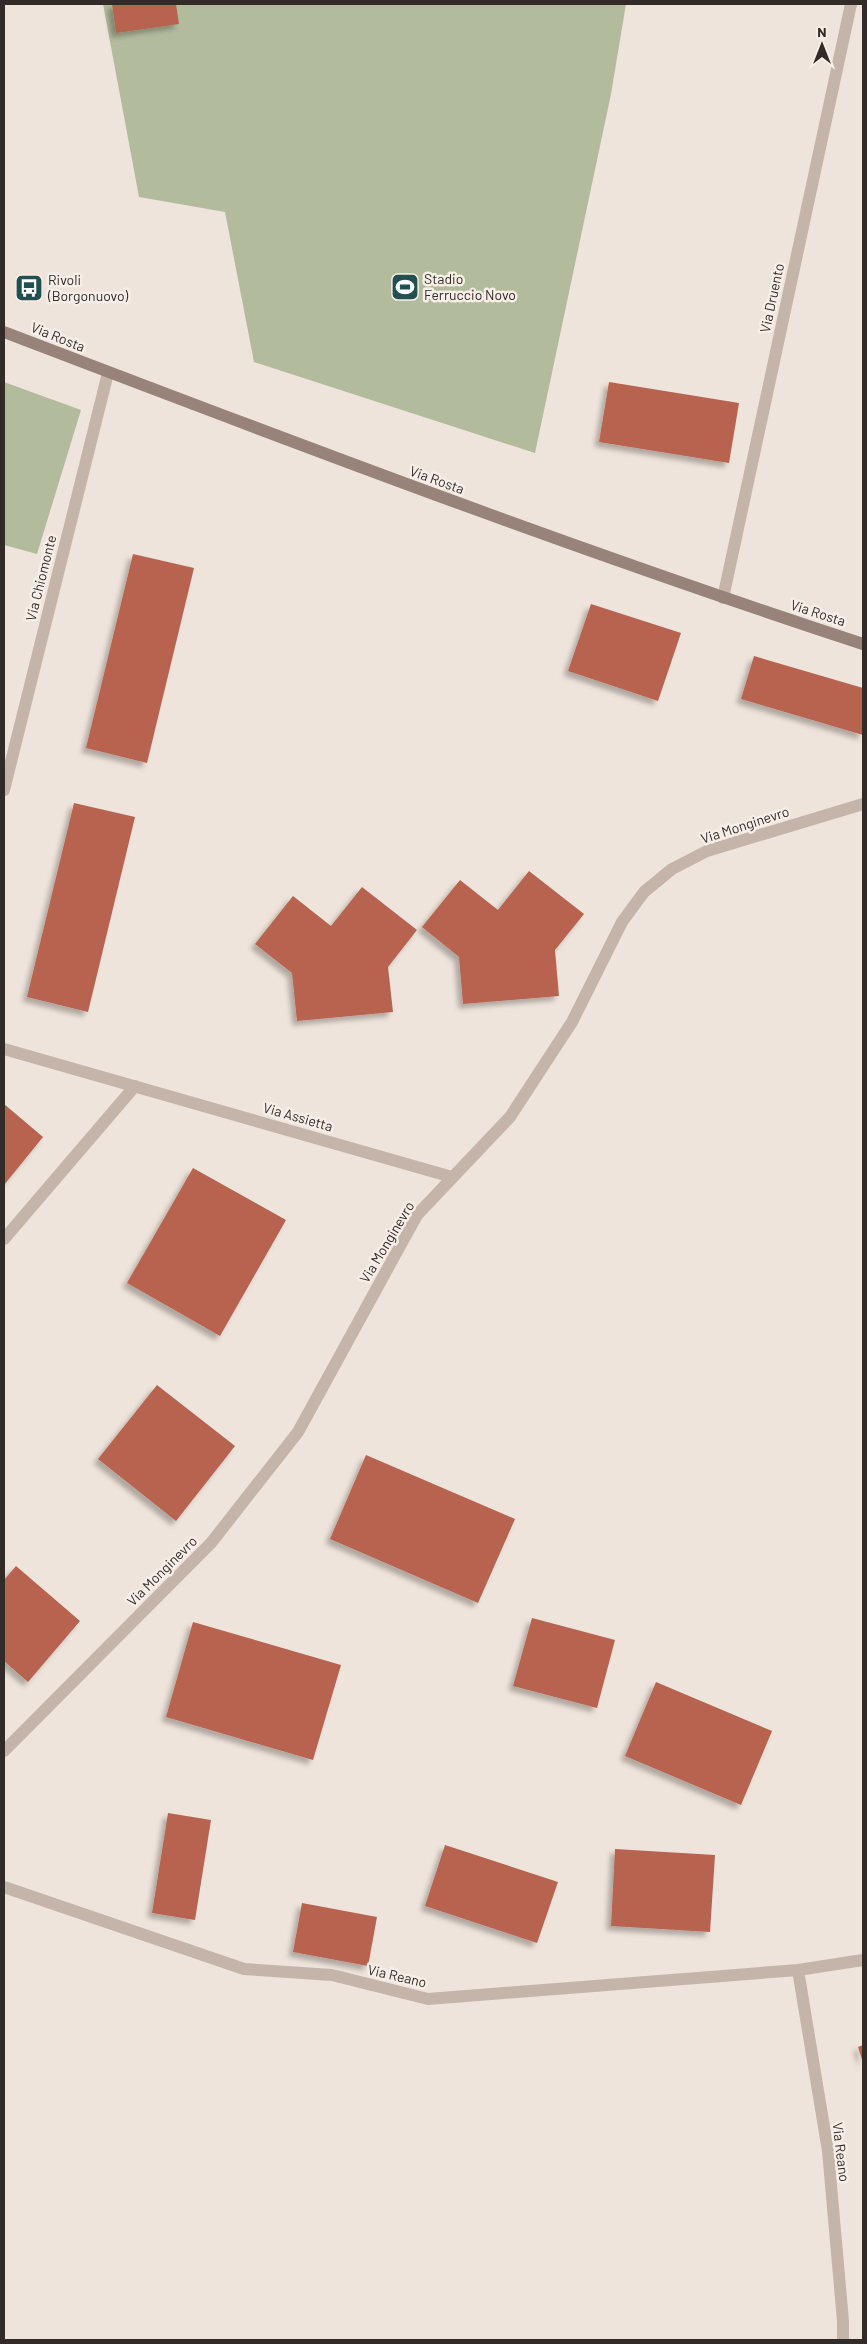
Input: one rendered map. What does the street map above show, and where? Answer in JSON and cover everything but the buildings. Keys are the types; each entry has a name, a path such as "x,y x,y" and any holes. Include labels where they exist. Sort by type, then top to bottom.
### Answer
{"street":[{"name":"Via Druento","path":"723,598 851,4"},
{"name":"Via Rosta","path":"4,332 320,453 723,598 863,644"},
{"name":"Via Chiomonte","path":"4,790 108,373"},
{"name":"Via Monginevro","path":"4,1751 211,1544 298,1432 417,1215 510,1117 572,1022 622,922 644,892 672,870 707,851 863,804"},
{"name":"Via Assietta","path":"4,1048 452,1177"},
{"path":"4,1239 135,1086"},
{"name":"Via Reano","path":"4,1887 244,1969 332,1976 428,1999 798,1970 863,1960"},
{"name":"Via Reano","path":"798,1970 828,2151 843,2340"}],"green space":[{"name":"Stadio Ferruccio Novo","path":"103,4 626,4 611,94 535,453 254,362 225,212 139,197"},
{"path":"4,382 81,410 37,554 4,545"}],"place":[{"name":"Stadio Ferruccio Novo","path":"405,287"},
{"name":"Rivoli (Borgonuovo)","path":"29,288"}]}
